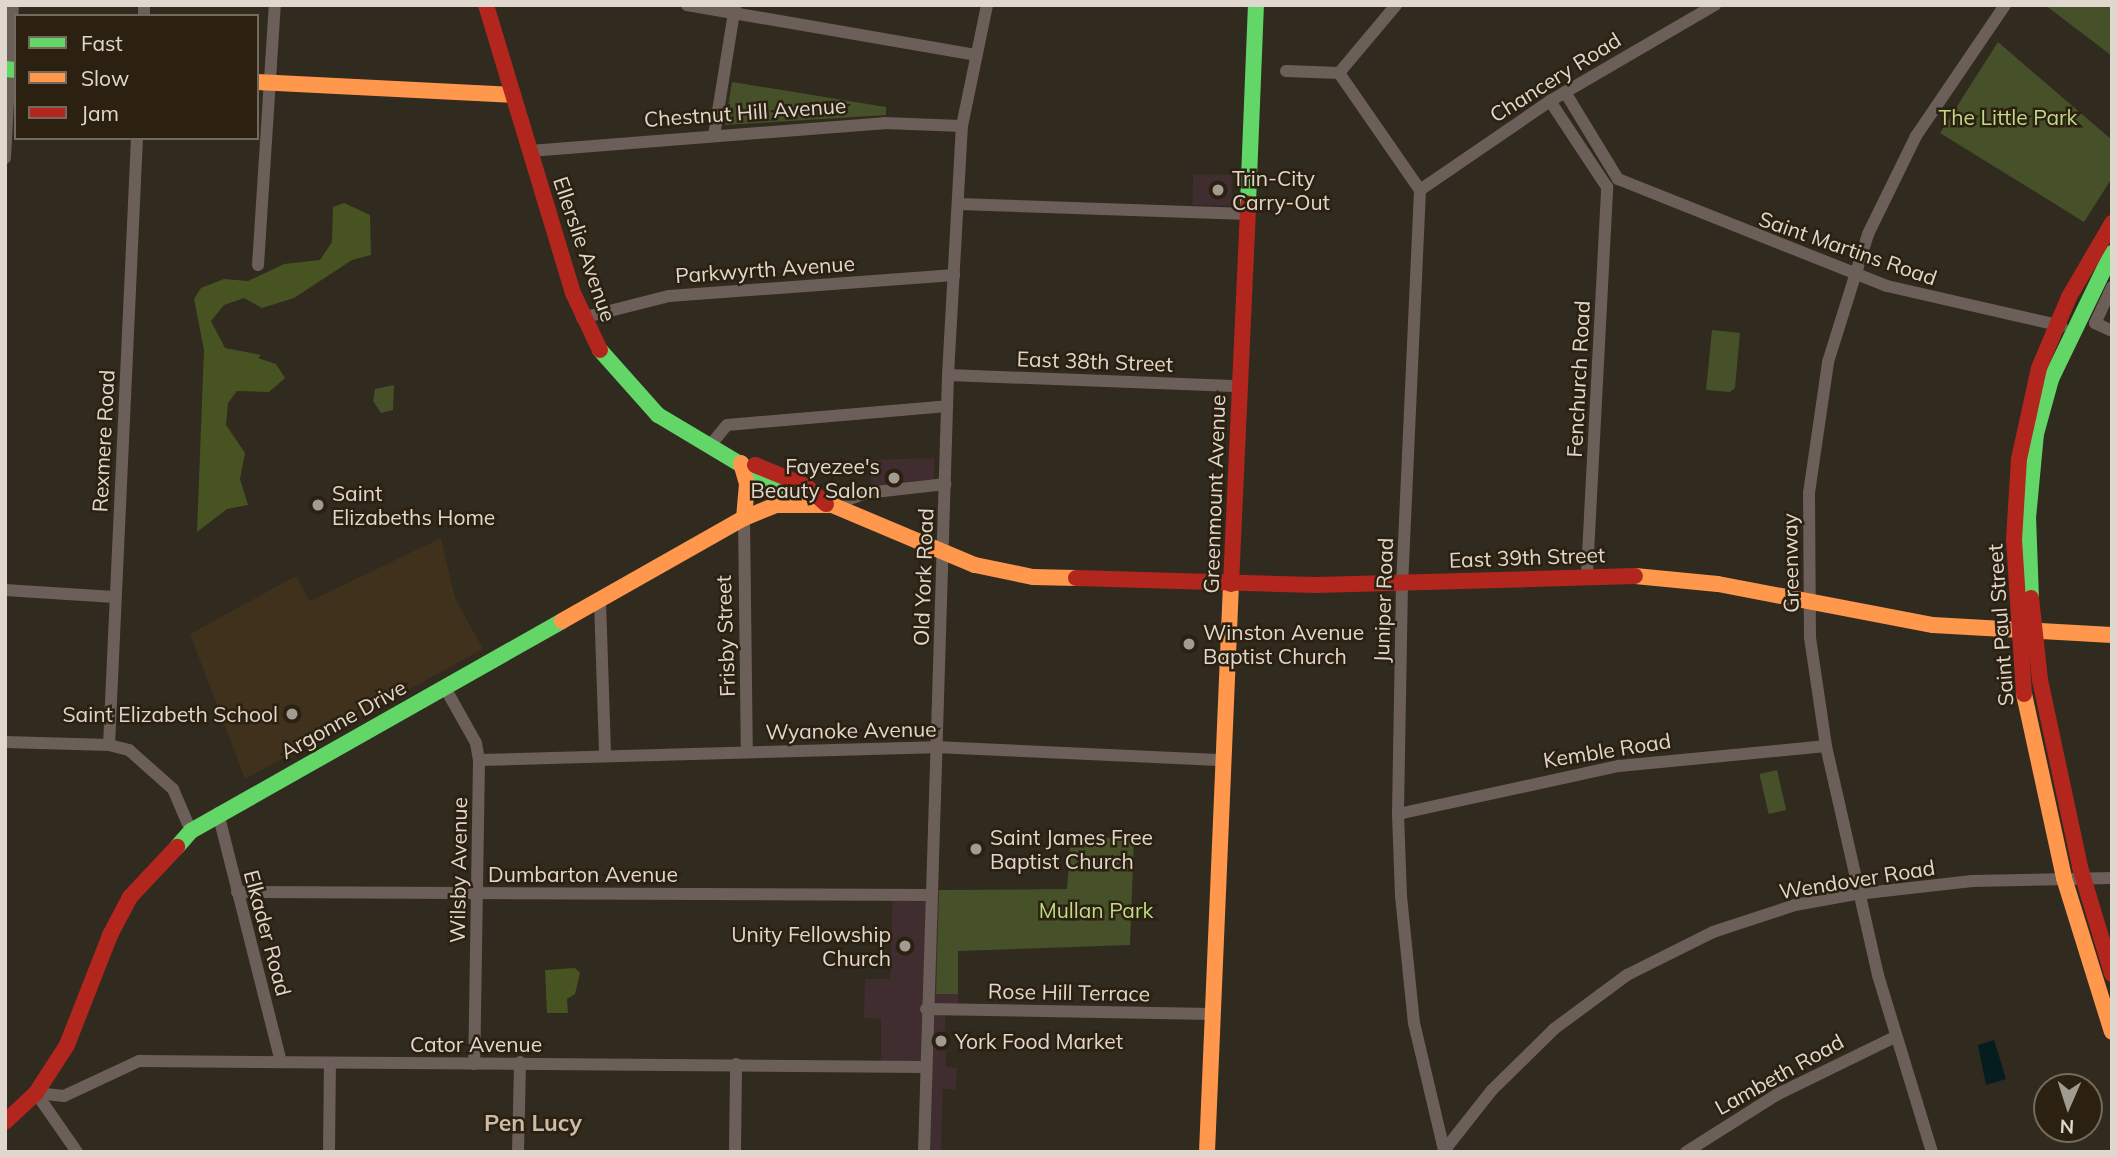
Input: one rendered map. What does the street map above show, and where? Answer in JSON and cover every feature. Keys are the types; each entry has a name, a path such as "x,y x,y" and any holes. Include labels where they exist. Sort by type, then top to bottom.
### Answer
{"main road":[{"name":"Ellerslie Avenue","path":"486,5 582,318 601,353 629,388 658,415 780,489 788,503"},
{"name":"Greenmount Avenue","path":"1208,1152 1256,5"},
{"path":"264,82 513,95"},
{"name":"Saint Paul Street","path":"2112,223 2055,325 2036,378 2019,459 2014,510 2025,633 2083,878 2112,974"},
{"name":"Saint Paul Street","path":"2112,253 2072,328 2042,407 2030,481 2024,700 2064,878 2112,1032"},
{"path":"744,519 747,484 741,463 759,466 806,485 829,505 943,552"},
{"name":"Argonne Drive","path":"5,1122 36,1093 76,1028 122,909 145,876 191,831 218,813 744,519 788,503 829,505"},
{"name":"East 39th Street","path":"943,552 1018,575 1231,583 1402,583 1587,573 1676,578 1933,625 2025,633 2112,635"}],"street":[{"path":"5,158 13,5"},
{"path":"258,265 264,82 275,5"},
{"path":"687,5 734,9 977,55"},
{"name":"Old York Road","path":"923,1152 929,895 948,374 962,126 987,5"},
{"path":"1339,73 1396,5"},
{"name":"Chancery Road","path":"1420,190 1565,92 1715,5"},
{"name":"Greenway","path":"1933,1152 1895,1037 1857,894 1826,746 1809,602 1807,536 1814,437 1853,275 1885,196 1916,136 2005,5"},
{"path":"714,136 734,9"},
{"path":"1286,71 1339,73"},
{"path":"1339,73 1420,190"},
{"path":"1565,92 1612,183"},
{"path":"1550,102 1612,183"},
{"name":"Chestnut Hill Avenue","path":"530,151 897,122 962,126"},
{"name":"Rexmere Road","path":"109,745 137,140"},
{"name":"Saint Martins Road","path":"1612,183 1853,275 1936,300 2072,328"},
{"name":"Fenchurch Road","path":"1587,573 1612,183"},
{"name":"Juniper Road","path":"1420,190 1402,583 1398,814 1411,1000 1433,1115 1444,1151"},
{"path":"958,204 1247,214"},
{"name":"Parkwyrth Avenue","path":"582,318 669,296 954,275"},
{"path":"2112,287 2096,326 2112,331"},
{"name":"East 38th Street","path":"948,374 1240,386"},
{"path":"709,447 727,425 947,406"},
{"path":"829,505 866,494 945,484"},
{"name":"Frisby Street","path":"744,519 747,752"},
{"path":"5,590 114,597"},
{"path":"600,601 605,755"},
{"name":"Wilsby Avenue","path":"444,687 476,743 479,760 474,1064"},
{"path":"5,742 109,745 129,750 159,772 176,793 191,831"},
{"name":"Kemble Road","path":"1398,814 1619,766 1826,746"},
{"name":"Wyanoke Avenue","path":"479,760 934,747 1224,760"},
{"name":"Elkader Road","path":"218,813 281,1062"},
{"name":"Wendover Road","path":"1444,1151 1534,1048 1627,975 1740,922 1857,894 1972,881 2112,878"},
{"name":"Dumbarton Avenue","path":"237,892 929,895"},
{"name":"Rose Hill Terrace","path":"926,1009 1212,1014"},
{"name":"Lambeth Road","path":"1686,1152 1776,1095 1895,1037"},
{"name":"Cator Avenue","path":"36,1093 64,1096 139,1061 925,1067"},
{"path":"518,1152 520,1062"},
{"path":"329,1152 330,1063"},
{"path":"735,1152 736,1064"},
{"path":"36,1093 77,1152"}],"shaded area":[{"path":"1193,174 1232,175 1231,206 1192,205"},
{"path":"934,458 934,479 872,486 869,460"},
{"name":"Saint Elizabeth School","path":"441,538 455,598 483,649 245,779 190,634 296,576 310,601"},
{"path":"893,890 939,890 936,993 958,994 958,1010 945,1010 946,1067 957,1068 956,1089 943,1089 941,1151 923,1151 923,1067 881,1066 881,1019 864,1018 865,979 890,979"}],"green space":[{"path":"2045,5 2112,5 2112,56"},
{"name":"The Little Park","path":"1998,42 2112,140 2112,178 2084,222 1940,133"},
{"path":"732,82 886,107 886,115 725,125"},
{"path":"344,203 370,215 371,255 352,260 294,298 262,308 244,298 224,305 211,321 225,348 261,355 258,358 276,364 285,378 269,392 237,391 228,403 226,425 245,453 240,479 248,505 227,509 197,532 204,350 194,299 201,288 224,279 248,281 284,264 320,260 332,242 333,207"},
{"path":"1712,330 1740,333 1735,388 1730,392 1706,390"},
{"path":"394,385 393,410 381,413 373,401 375,389"},
{"path":"1777,770 1786,810 1769,814 1759,774"},
{"name":"Mullan Park","path":"1071,836 1134,839 1130,945 958,951 958,994 936,994 939,890 1067,889"},
{"path":"575,968 580,973 575,994 567,999 568,1013 547,1013 545,970"}],"water":[{"path":"1994,1040 2006,1079 1986,1085 1978,1045"}],"traffic: fast":[{"path":"1248,203 1256,5"},
{"path":"5,69 14,70"},
{"path":"2031,598 2028,518 2036,434 2051,379 2112,253"},
{"path":"600,350 658,415 775,485 788,503"},
{"path":"177,847 191,831 562,621"}],"traffic: slow":[{"path":"259,82 513,95"},
{"path":"741,463 747,484 744,518"},
{"path":"562,621 744,518 777,505 832,505 975,565 1033,577 1076,578"},
{"path":"1635,576 1718,584 1933,625 2112,635"},
{"path":"1207,1152 1231,584"},
{"path":"2024,694 2064,878 2112,1032"}],"traffic: jam":[{"path":"486,5 573,293 600,350"},
{"path":"1231,584 1248,203"},
{"path":"2024,694 2014,540 2019,459 2039,368 2069,297 2112,223"},
{"path":"755,465 806,486 826,504"},
{"path":"1076,578 1316,585 1635,576"},
{"path":"2031,598 2040,680 2080,867 2112,974"},
{"path":"5,1122 36,1093 67,1045 110,935 130,897 177,847"}],"place":[{"name":"Trin-City Carry-Out","path":"1218,190"},
{"name":"Fayezee's Beauty Salon","path":"894,478"},
{"name":"Saint Elizabeths Home","path":"318,505"},
{"name":"Winston Avenue Baptist Church","path":"1189,644"},
{"name":"Saint Elizabeth School","path":"292,714"},
{"name":"Saint James Free Baptist Church","path":"976,849"},
{"name":"Unity Fellowship Church","path":"905,946"},
{"name":"York Food Market","path":"941,1041"}],"district":[{"name":"Pen Lucy","path":"533,1123"}]}
